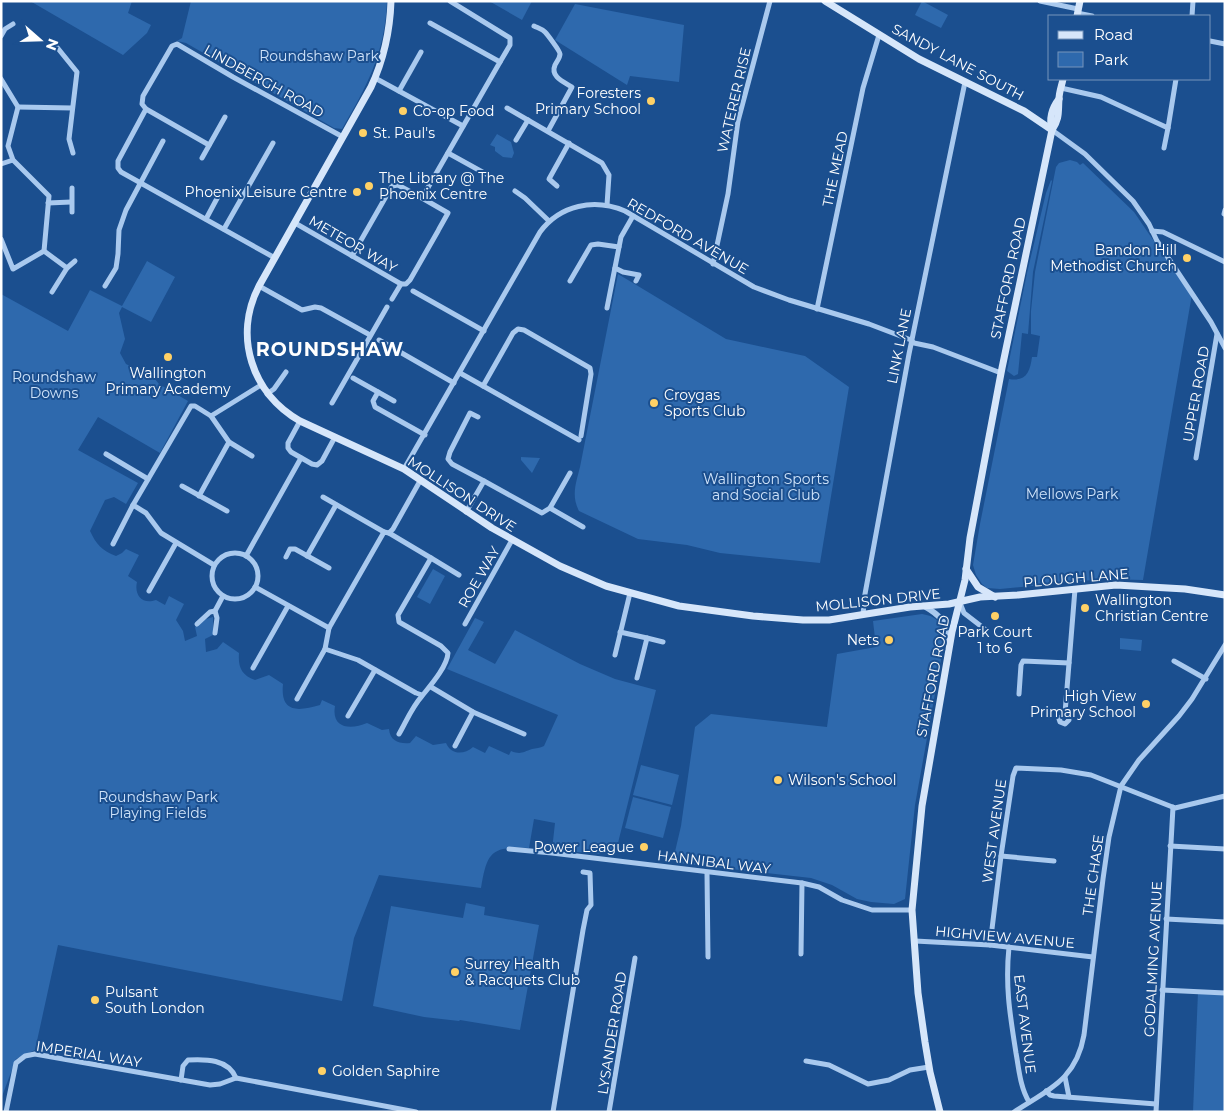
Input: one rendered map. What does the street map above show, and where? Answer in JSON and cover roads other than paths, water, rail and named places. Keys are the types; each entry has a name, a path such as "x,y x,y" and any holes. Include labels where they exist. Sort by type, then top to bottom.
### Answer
{"main road":[{"name":"MOLLISON DRIVE","path":"391,1 391,20 387,44 375,78 274,258 251,306 247,334 251,360 261,385 281,409 300,422 404,469 466,512 569,571 630,594 679,606 782,620 829,620 924,606 960,603"},
{"name":"SANDY LANE SOUTH","path":"825,1 919,59 1032,116 1052,130"},
{"path":"1077,13 1080,1"},
{"name":"STAFFORD ROAD","path":"940,1112 929,1067 918,993 912,910 922,806 1001,373 1052,130 1057,123 1060,109 1059,99 1063,80"},
{"name":"STAFFORD ROAD","path":"1052,130 1050,123 1052,113 1054,105 1059,99"},
{"path":"1032,116 1045,118 1052,113"},
{"path":"966,569 978,587 995,597"},
{"name":"PLOUGH LANE","path":"960,603 977,598 1130,585 1225,595"}],"street":[{"path":"352,256 394,185 400,186 422,198 510,45 510,38 450,1"},
{"name":"WATERER RISE","path":"713,264 726,203 738,121 770,1"},
{"path":"1040,1 1077,13"},
{"path":"1192,15 1193,1"},
{"path":"430,23 500,62"},
{"path":"1,36 5,29 13,24"},
{"path":"534,26 547,33 550,40 558,47 560,54 554,67 555,75 559,80 572,87 548,131"},
{"name":"THE MEAD","path":"817,309 864,88 879,35"},
{"path":"1211,41 1225,44"},
{"name":"LINDBERGH ROAD","path":"146,109 142,104 143,96 174,44 178,44 233,77 343,137"},
{"path":"56,46 76,72 69,138 73,153"},
{"path":"399,91 420,52"},
{"path":"375,78 463,126"},
{"path":"1,79 18,107 8,146 13,160 49,196 44,251"},
{"path":"1164,148 1176,80"},
{"name":"LINK LANE","path":"863,614 911,340 965,82"},
{"path":"1061,88 1100,97 1168,128"},
{"path":"18,107 72,108"},
{"path":"507,108 602,163 609,175 610,181 607,205"},
{"path":"209,144 146,109 118,161 118,168 140,184 274,258"},
{"path":"202,158 225,117"},
{"path":"516,140 528,120"},
{"path":"1052,130 1075,146 1126,193 1149,224 1156,241 1218,334 1225,348"},
{"path":"105,286 116,268 118,230 163,141"},
{"path":"224,229 273,142"},
{"path":"557,186 549,178 569,143"},
{"path":"448,153 486,174"},
{"path":"1,164 13,160"},
{"path":"72,188 72,212"},
{"path":"206,219 221,191"},
{"path":"514,191 525,198 549,221"},
{"name":"METEOR WAY","path":"295,223 401,284 406,284 448,213 422,198"},
{"path":"48,203 72,202"},
{"name":"REDFORD AVENUE","path":"404,469 540,232 549,221 576,206 589,204 607,205 633,216 759,289 869,324 911,340 914,343 933,347 1001,373"},
{"path":"607,308 622,234 633,216"},
{"path":"1152,231 1164,232 1225,262"},
{"path":"1,239 12,269 44,251"},
{"path":"570,281 591,245 619,247"},
{"path":"44,251 66,268"},
{"path":"52,292 66,268 74,261"},
{"path":"615,268 623,272 639,275 636,281"},
{"name":"METEOR WAY","path":"392,299 401,284"},
{"path":"259,286 302,310 315,307 321,308 370,335"},
{"path":"413,291 484,331"},
{"path":"332,403 387,307"},
{"path":"460,373 484,386 580,438 591,374 590,368 524,330 518,329 513,333 484,386"},
{"name":"UPPER ROAD","path":"1196,458 1218,334"},
{"path":"379,340 454,384"},
{"path":"267,394 274,389 286,372"},
{"path":"353,378 394,401"},
{"path":"211,416 261,385"},
{"path":"378,392 373,401 375,407 425,435"},
{"path":"113,544 133,505 191,406 195,406 211,416 229,442 252,456"},
{"path":"478,417 470,413 450,452 448,458 452,464 540,512 545,512 550,508 570,473"},
{"path":"300,422 287,446 289,451 314,465 319,464 336,437"},
{"path":"200,496 229,442"},
{"path":"106,454 148,479"},
{"path":"246,556 301,458"},
{"path":"297,699 325,649 329,628 386,532 393,529 420,481"},
{"path":"466,512 484,481"},
{"path":"182,486 227,511"},
{"path":"323,497 459,575"},
{"path":"133,505 146,512 161,533 214,565"},
{"path":"307,556 336,505"},
{"path":"550,508 583,527"},
{"name":"ROE WAY","path":"465,624 512,540"},
{"path":"149,591 176,543"},
{"path":"286,557 290,549 295,549 329,568"},
{"path":"232,553 246,556 256,566 258,573 255,588 246,597 231,599 224,596 216,590 213,584 212,572 214,565 225,555 232,553"},
{"path":"399,734 422,695 431,687 447,659 448,653 441,646 399,622 398,619 398,615 431,558"},
{"path":"255,588 329,628"},
{"path":"1065,713 1074,589"},
{"path":"615,655 630,594"},
{"path":"215,633 215,611 224,596"},
{"path":"960,603 964,613 986,630"},
{"path":"253,668 288,606"},
{"path":"924,606 936,613 945,624 949,632 949,651"},
{"path":"197,624 210,612 215,611"},
{"path":"620,632 663,642"},
{"path":"637,678 647,638"},
{"name":"THE CHASE","path":"1014,1112 1065,1077 1075,1064 1081,1049 1109,837 1121,786 1139,760 1179,716 1206,679 1223,652 1225,645"},
{"path":"325,649 358,660 422,695"},
{"path":"1019,694 1021,665 1023,661 1069,663"},
{"path":"1174,661 1206,679"},
{"path":"348,716 375,670"},
{"path":"431,687 473,712 524,734"},
{"path":"455,746 473,712"},
{"name":"WEST AVENUE","path":"990,945 1001,856 1012,782 1016,768 1076,772 1099,777 1121,786"},
{"path":"1121,786 1177,808 1225,796"},
{"name":"GODALMING AVENUE","path":"1156,1112 1172,807"},
{"path":"1170,846 1225,850"},
{"name":"HANNIBAL WAY","path":"509,849 802,883 819,887 842,900 872,910 912,910"},
{"path":"1001,856 1054,861"},
{"path":"553,1112 583,930 587,910 591,905 590,873 583,872"},
{"path":"707,873 708,957"},
{"path":"801,954 802,883"},
{"path":"1166,919 1225,922"},
{"name":"HIGHVIEW AVENUE","path":"915,941 990,945 1094,957"},
{"name":"EAST AVENUE","path":"1009,947 1008,999 1021,1080 1029,1102"},
{"name":"LYSANDER ROAD","path":"609,1112 635,958"},
{"path":"1162,990 1225,993"},
{"name":"IMPERIAL WAY","path":"6,1112 16,1063 24,1056 34,1054 210,1085 220,1084 236,1078 416,1112"},
{"path":"181,1080 183,1066 188,1060 198,1059 217,1061 226,1065 234,1072 236,1078"},
{"path":"806,1061 829,1065 868,1084 889,1080 910,1070 929,1067"},
{"path":"1065,1077 1069,1097"},
{"path":"1046,1091 1051,1095 1156,1104"}],"place":[{"name":"Foresters Primary School","path":"651,101"},
{"name":"Co-op Food","path":"403,111"},
{"name":"St. Paul's","path":"363,133"},
{"name":"The Library @ The Phoenix Centre","path":"369,186"},
{"name":"Phoenix Leisure Centre","path":"357,192"},
{"name":"Bandon Hill Methodist Church","path":"1187,258"},
{"name":"Wallington Primary Academy","path":"168,357"},
{"name":"Croygas Sports Club","path":"654,403"},
{"name":"Wallington Christian Centre","path":"1085,608"},
{"name":"Park Court 1 to 6","path":"995,616"},
{"name":"Nets","path":"889,640"},
{"name":"High View Primary School","path":"1146,704"},
{"name":"Wilson's School","path":"778,780"},
{"name":"Power League","path":"644,847"},
{"name":"Surrey Health & Racquets Club","path":"455,972"},
{"name":"Pulsant South London","path":"95,1000"},
{"name":"Golden Saphire","path":"322,1071"}],"district":[{"name":"ROUNDSHAW","path":"330,349"}],"park label":[{"name":"Roundshaw Park","path":"319,56"},
{"name":"Roundshaw Downs","path":"54,386"},
{"name":"Wallington Sports and Social Club","path":"766,488"},
{"name":"Mellows Park","path":"1072,494"},
{"name":"Roundshaw Park Playing Fields","path":"158,806"}]}
